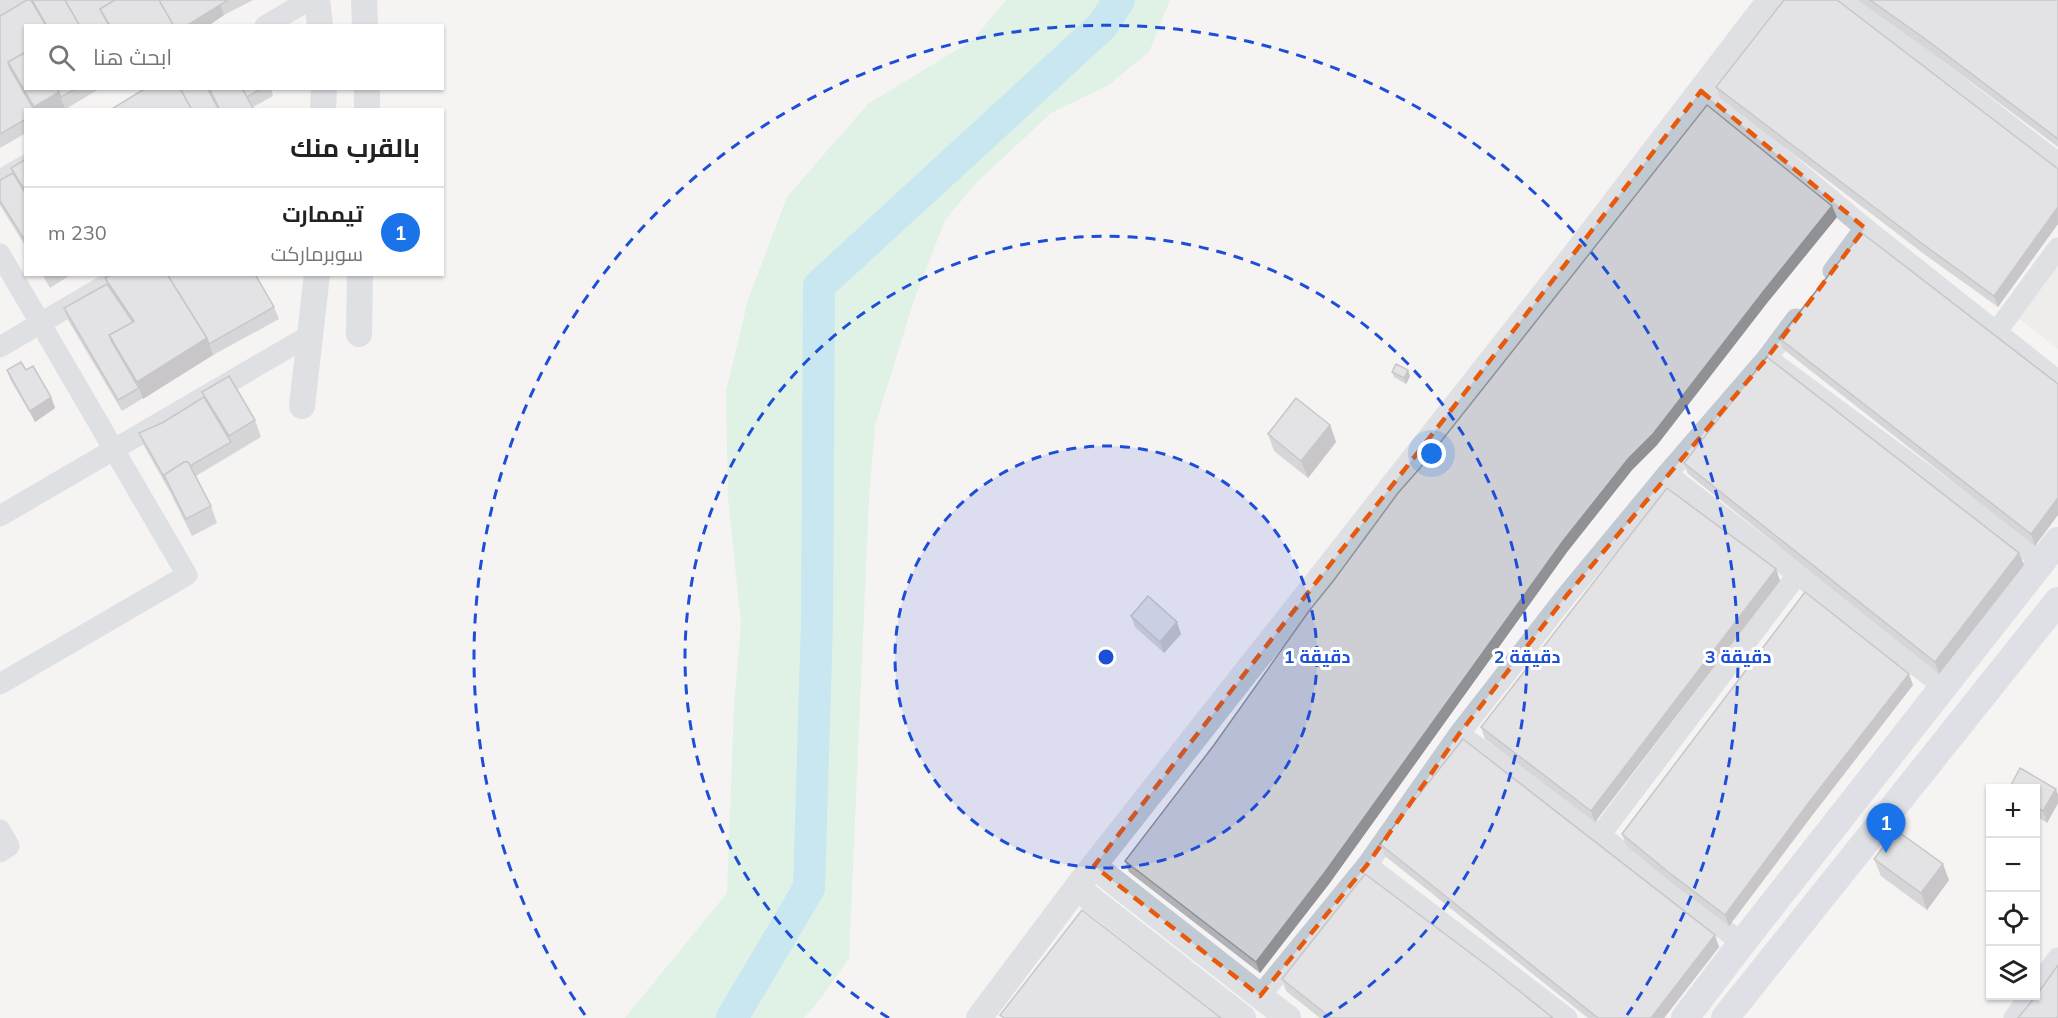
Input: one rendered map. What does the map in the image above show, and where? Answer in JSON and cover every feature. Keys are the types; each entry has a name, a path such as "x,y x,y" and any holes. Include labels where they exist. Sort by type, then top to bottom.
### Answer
{"main road":[{"path":"1685,1018 2050,551"},
{"path":"1725,1018 2058,601"}],"street":[{"path":"0,12 20,0"},
{"path":"268,24 309,0"},
{"path":"317,0 320,24"},
{"path":"364,0 365,24"},
{"path":"979,1018 1094,866 1574,256 1770,0"},
{"path":"1846,0 2058,163"},
{"path":"323,108 324,90"},
{"path":"367,90 367,108"},
{"path":"1701,91 1865,228 2058,381"},
{"path":"0,180 24,166"},
{"path":"1823,284 1865,228"},
{"path":"1997,331 2058,248"},
{"path":"0,254 187,575 0,684"},
{"path":"0,347 121,276"},
{"path":"302,406 317,276"},
{"path":"359,334 360,276"},
{"path":"1260,996 1366,865 1459,734 1567,596 1767,358 1809,302"},
{"path":"0,516 310,335"},
{"path":"1767,358 2050,551"},
{"path":"1668,474 1943,686"},
{"path":"1600,835 1797,575"},
{"path":"1459,734 1600,835 1742,943"},
{"path":"0,830 9,846 0,852"},
{"path":"1366,865 1567,1018"},
{"path":"1094,866 1288,1018"},
{"path":"1077,888 1243,1018"},
{"path":"2040,983 2058,958"},
{"path":"2014,1018 2027,1000"}],"highlighted area":[{"path":"1701,91 1865,228 1767,358 1567,595 1459,734 1367,865 1260,996 1094,866"}],"shaded area":[{"path":"2058,265 2058,349 2018,318"}],"green space":[{"path":"1006,0 1170,0 1149,52 1110,84 1051,113 977,182 945,220 913,303 875,426 869,498 849,958 822,997 804,1018 625,1018 727,893 734,706 741,623 728,497 726,392 748,300 787,197 868,104 973,40"}],"building":[{"path":"27,0 31,0 45,24 24,24 24,53 8,62 33,108 24,108 24,120 0,134 0,16"},
{"path":"32,0 65,0 79,24 46,24"},
{"path":"65,0 115,0 100,9 108,24 79,24"},
{"path":"115,0 159,0 173,24 109,24 100,9"},
{"path":"159,0 228,0 189,24 173,24"},
{"path":"1784,0 1837,0 2058,169 2058,207 1994,296 1716,87"},
{"path":"1870,0 2058,0 2058,139 1924,38"},
{"path":"24,53 24,90 8,62"},
{"path":"24,90 58,90 59,92 34,107"},
{"path":"58,90 73,90 61,97"},
{"path":"143,90 181,90 191,108 113,108"},
{"path":"181,90 208,90 218,108 191,108"},
{"path":"210,90 243,90 253,108 219,108"},
{"path":"243,90 259,90 247,97"},
{"path":"1707,105 1832,206 1653,434 1628,459 1563,541 1325,872 1256,962 1125,861 1214,745 1309,611 1398,493"},
{"path":"24,160 24,189 11,168"},
{"path":"13,173 24,191 24,239 0,201 0,180"},
{"path":"1862,233 2058,384 2058,498 2031,534 1779,338"},
{"path":"108,276 168,276 207,338 137,382 109,335 134,321 105,278"},
{"path":"168,276 256,276 274,307 209,344"},
{"path":"107,284 133,322 109,335 139,388 118,400 64,308"},
{"path":"1767,357 2019,553 1935,662 1684,463"},
{"path":"21,362 26,370 33,366 51,397 30,411 7,370"},
{"path":"1396,364 1408,370 1404,378 1392,372"},
{"path":"229,376 255,420 229,436 202,392"},
{"path":"204,397 231,442 190,466 188,462 184,462 164,475 166,480 139,433 162,423"},
{"path":"1296,398 1330,425 1301,461 1268,434"},
{"path":"184,462 188,462 211,506 186,519 164,475"},
{"path":"1667,488 1776,569 1591,811 1481,727"},
{"path":"1805,592 1909,674 1725,915 1622,834"},
{"path":"1148,596 1177,622 1160,642 1131,616"},
{"path":"1463,739 1715,935 1651,1018 1598,1018 1380,844"},
{"path":"2020,768 2056,789 2043,811 2040,809 2040,784 2012,784"},
{"path":"1896,830 1943,864 1921,893 1874,859"},
{"path":"1365,874 1553,1018 1331,1018 1282,979"},
{"path":"1082,910 1221,1018 1004,1018 1000,1015"},
{"path":"2058,965 2058,1018 2018,1018 2033,1000 2040,1000 2040,990"}],"waterway":[{"path":"732,1018 809,888 817,622 819,286 1102,26 1119,0"}],"place":[{"name":"تیممارت","path":"1886,853"}]}
